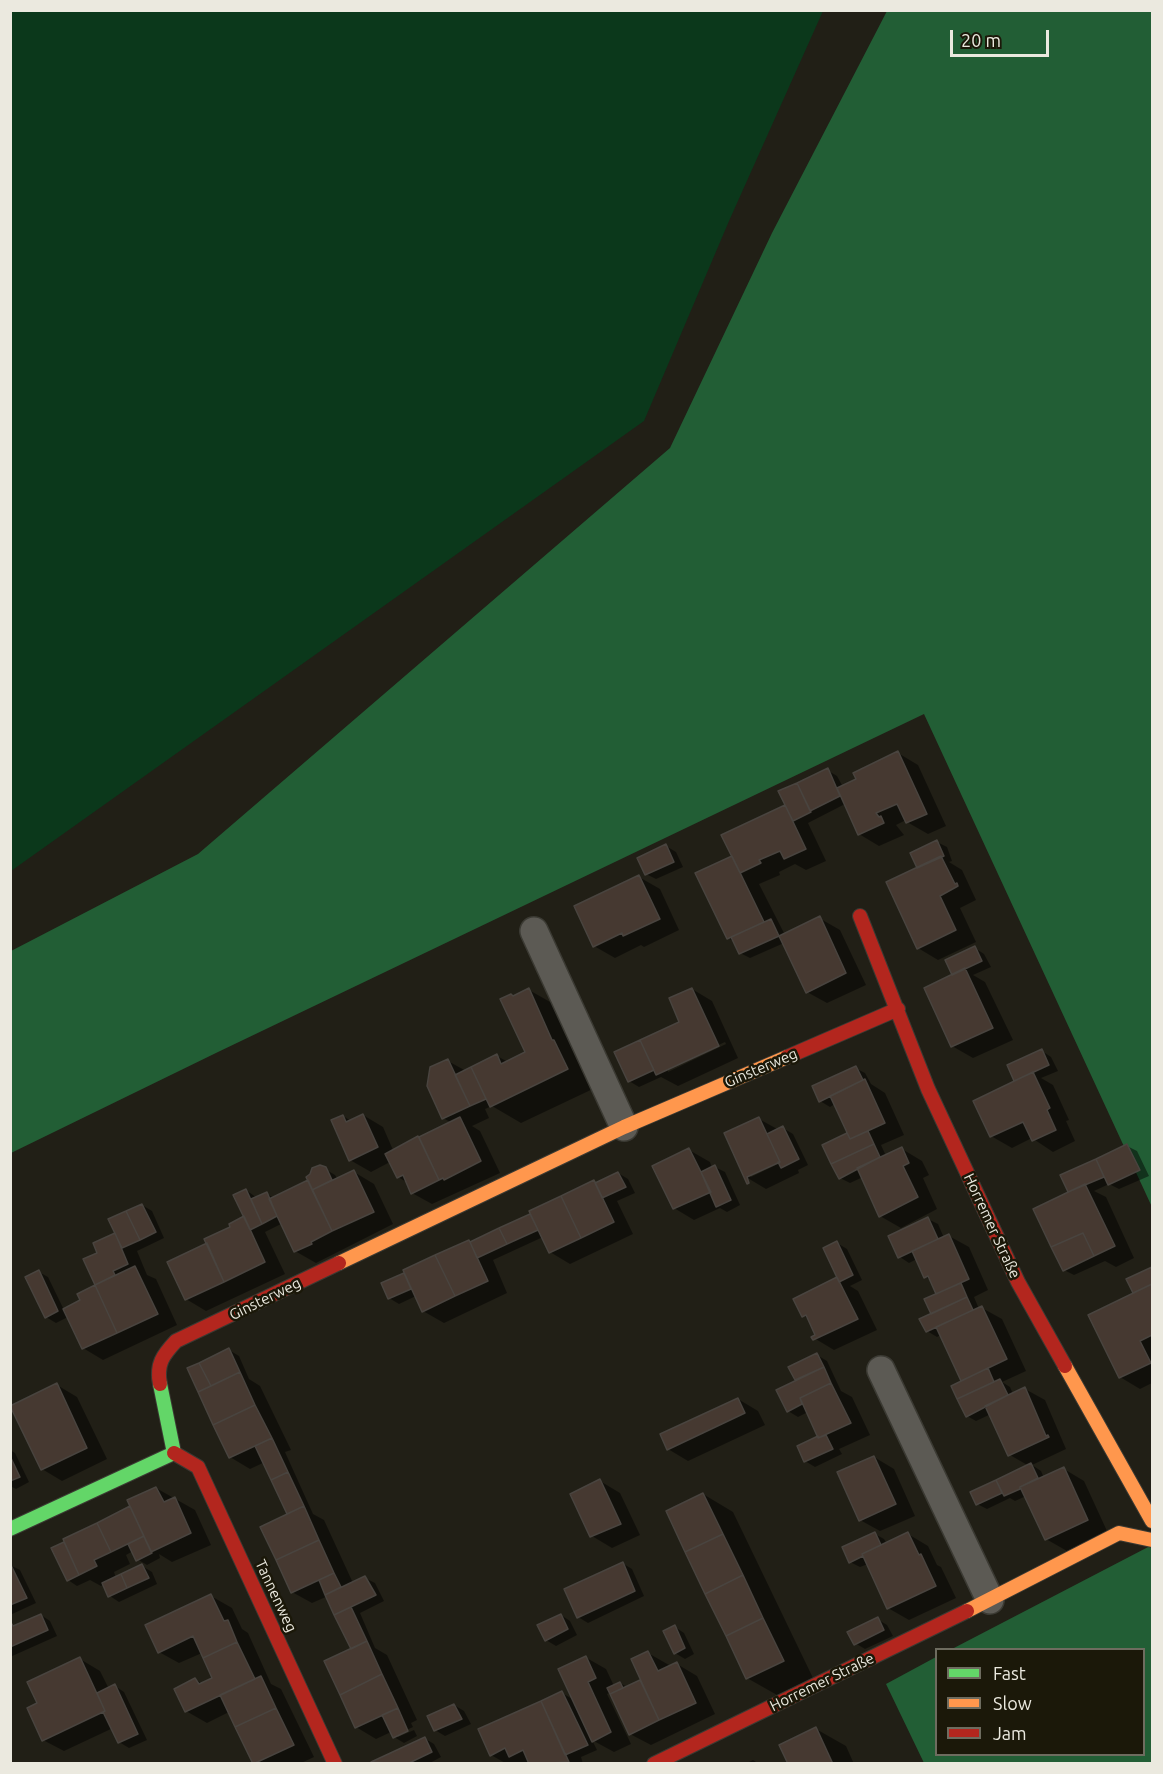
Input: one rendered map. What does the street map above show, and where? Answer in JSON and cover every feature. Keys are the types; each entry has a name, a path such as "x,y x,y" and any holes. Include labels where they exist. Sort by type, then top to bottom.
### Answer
{"street":[{"name":"Horremer Straße","path":"860,916 928,1089 1018,1282 1152,1521"},
{"path":"534,931 624,1127"},
{"name":"Ginsterweg","path":"174,1453 158,1374 163,1355 176,1341 624,1127 898,1009"},
{"path":"881,1371 990,1600"},
{"path":"10,1529 174,1453"},
{"name":"Tannenweg","path":"174,1453 198,1467 335,1764"},
{"name":"Horremer Straße","path":"654,1764 990,1600 1119,1533 1152,1540"}],"green space":[{"path":"11,10 823,11 729,221 644,421 11,871"},
{"path":"887,11 1152,11 1152,1207 924,714 11,1153 11,951 198,854 670,448 772,233"},
{"path":"1152,1545 1152,1763 924,1763 886,1684 935,1658 935,1756 1145,1756 1145,1648 954,1648"}],"building":[{"path":"898,751 927,814 906,823 897,804 876,813 879,817 881,816 884,823 858,835 837,788 856,779 853,773"},
{"path":"828,768 840,796 810,811 797,783"},
{"path":"797,783 811,812 793,821 778,791"},
{"path":"785,805 806,849 784,859 780,851 759,860 761,863 740,873 721,835"},
{"path":"937,840 944,856 917,868 910,853"},
{"path":"666,844 674,862 645,875 637,858"},
{"path":"732,856 764,922 727,939 695,873"},
{"path":"941,856 958,886 940,896 956,930 917,949 886,882"},
{"path":"639,875 660,919 593,947 574,906"},
{"path":"820,916 846,973 806,993 779,936"},
{"path":"771,919 779,936 739,954 731,937"},
{"path":"975,946 982,961 952,975 945,960"},
{"path":"965,968 993,1028 951,1047 924,988"},
{"path":"529,988 552,1040 568,1069 490,1107 471,1067 497,1054 501,1064 525,1052 500,999 511,994 513,996"},
{"path":"692,988 719,1046 656,1075 640,1040 679,1022 669,998"},
{"path":"640,1040 654,1070 628,1082 614,1052"},
{"path":"1042,1049 1049,1065 1014,1081 1007,1065"},
{"path":"448,1059 470,1106 442,1119 427,1086 430,1067"},
{"path":"856,1066 863,1080 819,1102 812,1086"},
{"path":"471,1067 486,1099 470,1106 455,1075"},
{"path":"1033,1072 1050,1108 1047,1110 1056,1130 1032,1141 1023,1122 990,1137 973,1101"},
{"path":"865,1079 885,1123 850,1139 830,1096"},
{"path":"363,1114 378,1147 349,1161 331,1120 343,1115 346,1122"},
{"path":"460,1117 481,1161 444,1180 443,1178 439,1180 419,1137"},
{"path":"759,1117 780,1162 747,1177 749,1183 747,1184 724,1133"},
{"path":"783,1126 799,1159 781,1168 767,1134"},
{"path":"868,1131 874,1144 831,1164 822,1145 847,1133 850,1139"},
{"path":"418,1136 439,1180 411,1194 403,1175 397,1178 385,1154"},
{"path":"874,1144 880,1157 839,1179 831,1164"},
{"path":"1127,1144 1140,1170 1108,1185 1096,1159"},
{"path":"902,1147 909,1163 903,1166 918,1197 879,1217 857,1168"},
{"path":"689,1148 711,1192 673,1209 652,1166"},
{"path":"1096,1159 1104,1177 1068,1192 1060,1175"},
{"path":"320,1165 326,1167 332,1180 312,1190 306,1177 312,1168"},
{"path":"715,1165 731,1200 716,1207 701,1172"},
{"path":"354,1170 374,1212 332,1231 312,1190"},
{"path":"618,1172 626,1187 602,1198 595,1183"},
{"path":"308,1180 332,1231 294,1252 269,1199"},
{"path":"594,1180 614,1222 581,1238 561,1196"},
{"path":"1085,1184 1115,1246 1094,1256 1083,1233 1051,1247 1033,1209"},
{"path":"246,1189 262,1224 250,1230 233,1195"},
{"path":"267,1192 277,1216 262,1224 251,1199"},
{"path":"561,1196 581,1238 549,1253 529,1211"},
{"path":"142,1204 156,1232 140,1240 126,1211"},
{"path":"126,1211 140,1240 122,1248 108,1219"},
{"path":"530,1214 538,1230 507,1244 499,1228"},
{"path":"244,1216 265,1262 224,1282 204,1239 230,1227 229,1224"},
{"path":"928,1217 938,1239 898,1258 888,1236"},
{"path":"499,1228 507,1244 477,1258 470,1242"},
{"path":"115,1233 128,1264 113,1271 115,1275 95,1285 83,1259 97,1253 93,1243"},
{"path":"1083,1233 1094,1256 1063,1271 1051,1247"},
{"path":"949,1234 969,1279 936,1294 928,1276 924,1278 912,1251"},
{"path":"469,1240 488,1281 455,1296 435,1255"},
{"path":"837,1241 853,1275 839,1282 823,1248"},
{"path":"207,1243 224,1282 185,1300 167,1262"},
{"path":"435,1255 455,1296 422,1312 403,1270"},
{"path":"135,1266 158,1314 117,1333 95,1285"},
{"path":"1152,1267 1152,1284 1133,1293 1126,1279"},
{"path":"39,1270 58,1311 45,1318 25,1277"},
{"path":"404,1273 411,1289 388,1299 381,1283"},
{"path":"837,1277 858,1319 813,1340 811,1337 815,1335 806,1315 802,1317 793,1299"},
{"path":"961,1283 967,1297 931,1314 924,1299"},
{"path":"1152,1284 1152,1335 1140,1341 1151,1363 1119,1378 1088,1315"},
{"path":"95,1285 117,1333 82,1349 63,1309 80,1300 77,1294"},
{"path":"967,1297 973,1310 926,1332 919,1319"},
{"path":"982,1306 1007,1359 961,1381 936,1327"},
{"path":"229,1348 240,1372 211,1386 199,1363"},
{"path":"817,1353 824,1367 795,1380 788,1367"},
{"path":"199,1363 211,1386 198,1392 187,1368"},
{"path":"824,1367 831,1383 800,1398 802,1404 787,1412 776,1390"},
{"path":"988,1368 994,1382 957,1399 951,1386"},
{"path":"240,1372 255,1405 213,1425 198,1392"},
{"path":"1000,1379 1008,1395 966,1417 957,1399"},
{"path":"57,1383 87,1448 41,1470 10,1406"},
{"path":"831,1383 851,1423 818,1438 800,1398"},
{"path":"1025,1387 1046,1436 1049,1437 1008,1456 985,1406"},
{"path":"738,1398 745,1413 667,1450 660,1434"},
{"path":"255,1405 272,1438 229,1458 213,1425"},
{"path":"826,1435 833,1449 804,1462 797,1446 818,1436 818,1438"},
{"path":"272,1438 288,1472 271,1480 255,1446"},
{"path":"10,1456 20,1477 10,1481"},
{"path":"874,1456 896,1504 859,1521 837,1472"},
{"path":"1031,1463 1038,1478 1004,1496 996,1480"},
{"path":"1064,1467 1088,1520 1045,1540 1020,1487"},
{"path":"288,1472 304,1506 287,1514 271,1480"},
{"path":"600,1479 621,1524 590,1537 570,1494"},
{"path":"996,1480 1002,1493 976,1505 970,1492"},
{"path":"156,1487 164,1502 175,1497 191,1533 151,1552 127,1500"},
{"path":"703,1493 723,1534 685,1552 666,1511"},
{"path":"130,1506 144,1536 111,1552 97,1523"},
{"path":"304,1506 319,1540 276,1560 260,1527"},
{"path":"97,1523 111,1552 94,1560 97,1566 79,1575 63,1539"},
{"path":"875,1532 881,1545 849,1563 842,1547"},
{"path":"908,1532 936,1586 887,1609 862,1554"},
{"path":"723,1534 743,1575 705,1594 685,1552"},
{"path":"144,1536 152,1553 136,1561 128,1544"},
{"path":"319,1540 334,1573 291,1593 276,1560"},
{"path":"64,1542 79,1575 67,1581 51,1548"},
{"path":"623,1562 635,1591 577,1618 564,1589"},
{"path":"10,1563 27,1598 10,1605"},
{"path":"142,1564 149,1578 127,1588 121,1574"},
{"path":"334,1573 341,1587 325,1595 319,1580"},
{"path":"121,1574 127,1588 108,1597 102,1583"},
{"path":"743,1575 763,1618 726,1636 705,1594"},
{"path":"365,1576 376,1595 334,1615 325,1595"},
{"path":"211,1594 224,1621 228,1620 237,1642 203,1658 193,1636 158,1653 145,1625"},
{"path":"351,1607 367,1641 351,1649 334,1615"},
{"path":"41,1614 48,1630 10,1647 10,1624 13,1626"},
{"path":"561,1614 568,1629 545,1641 537,1625"},
{"path":"878,1617 884,1630 854,1645 847,1632"},
{"path":"763,1618 784,1661 746,1679 726,1636"},
{"path":"675,1625 685,1648 674,1654 663,1631"},
{"path":"367,1641 382,1674 340,1695 324,1661"},
{"path":"237,1642 255,1679 185,1712 174,1689 195,1678 199,1684 212,1678 203,1658"},
{"path":"648,1651 658,1671 677,1662 696,1703 659,1720 631,1659"},
{"path":"586,1656 596,1678 588,1682 611,1732 592,1742 558,1669"},
{"path":"80,1657 105,1711 42,1741 27,1708 37,1703 27,1682"},
{"path":"382,1674 398,1708 355,1728 340,1695"},
{"path":"261,1676 276,1708 235,1727 220,1695"},
{"path":"640,1680 659,1720 629,1735 610,1694"},
{"path":"620,1682 623,1688 610,1694 607,1688"},
{"path":"115,1684 138,1734 118,1743 103,1712 105,1711 97,1693"},
{"path":"562,1691 588,1745 565,1755 541,1701"},
{"path":"541,1701 569,1762 529,1764 523,1750 509,1757 505,1748 490,1756 478,1729"},
{"path":"454,1704 462,1719 434,1731 427,1716"},
{"path":"276,1708 294,1745 253,1764 235,1727"},
{"path":"398,1708 408,1731 393,1738 382,1715"},
{"path":"816,1727 833,1764 788,1764 779,1745"},
{"path":"425,1737 432,1752 407,1764 371,1762"}],"traffic: fast":[{"path":"10,1529 174,1453 160,1384"}],"traffic: slow":[{"path":"339,1263 624,1127 787,1057"},
{"path":"1065,1366 1152,1521"},
{"path":"967,1611 1119,1533 1152,1540"}],"traffic: jam":[{"path":"860,916 928,1089 1018,1282 1065,1366"},
{"path":"787,1057 898,1009"},
{"path":"160,1384 160,1365 167,1351 176,1341 339,1263"},
{"path":"174,1453 198,1467 335,1764"},
{"path":"654,1764 967,1611"}]}
